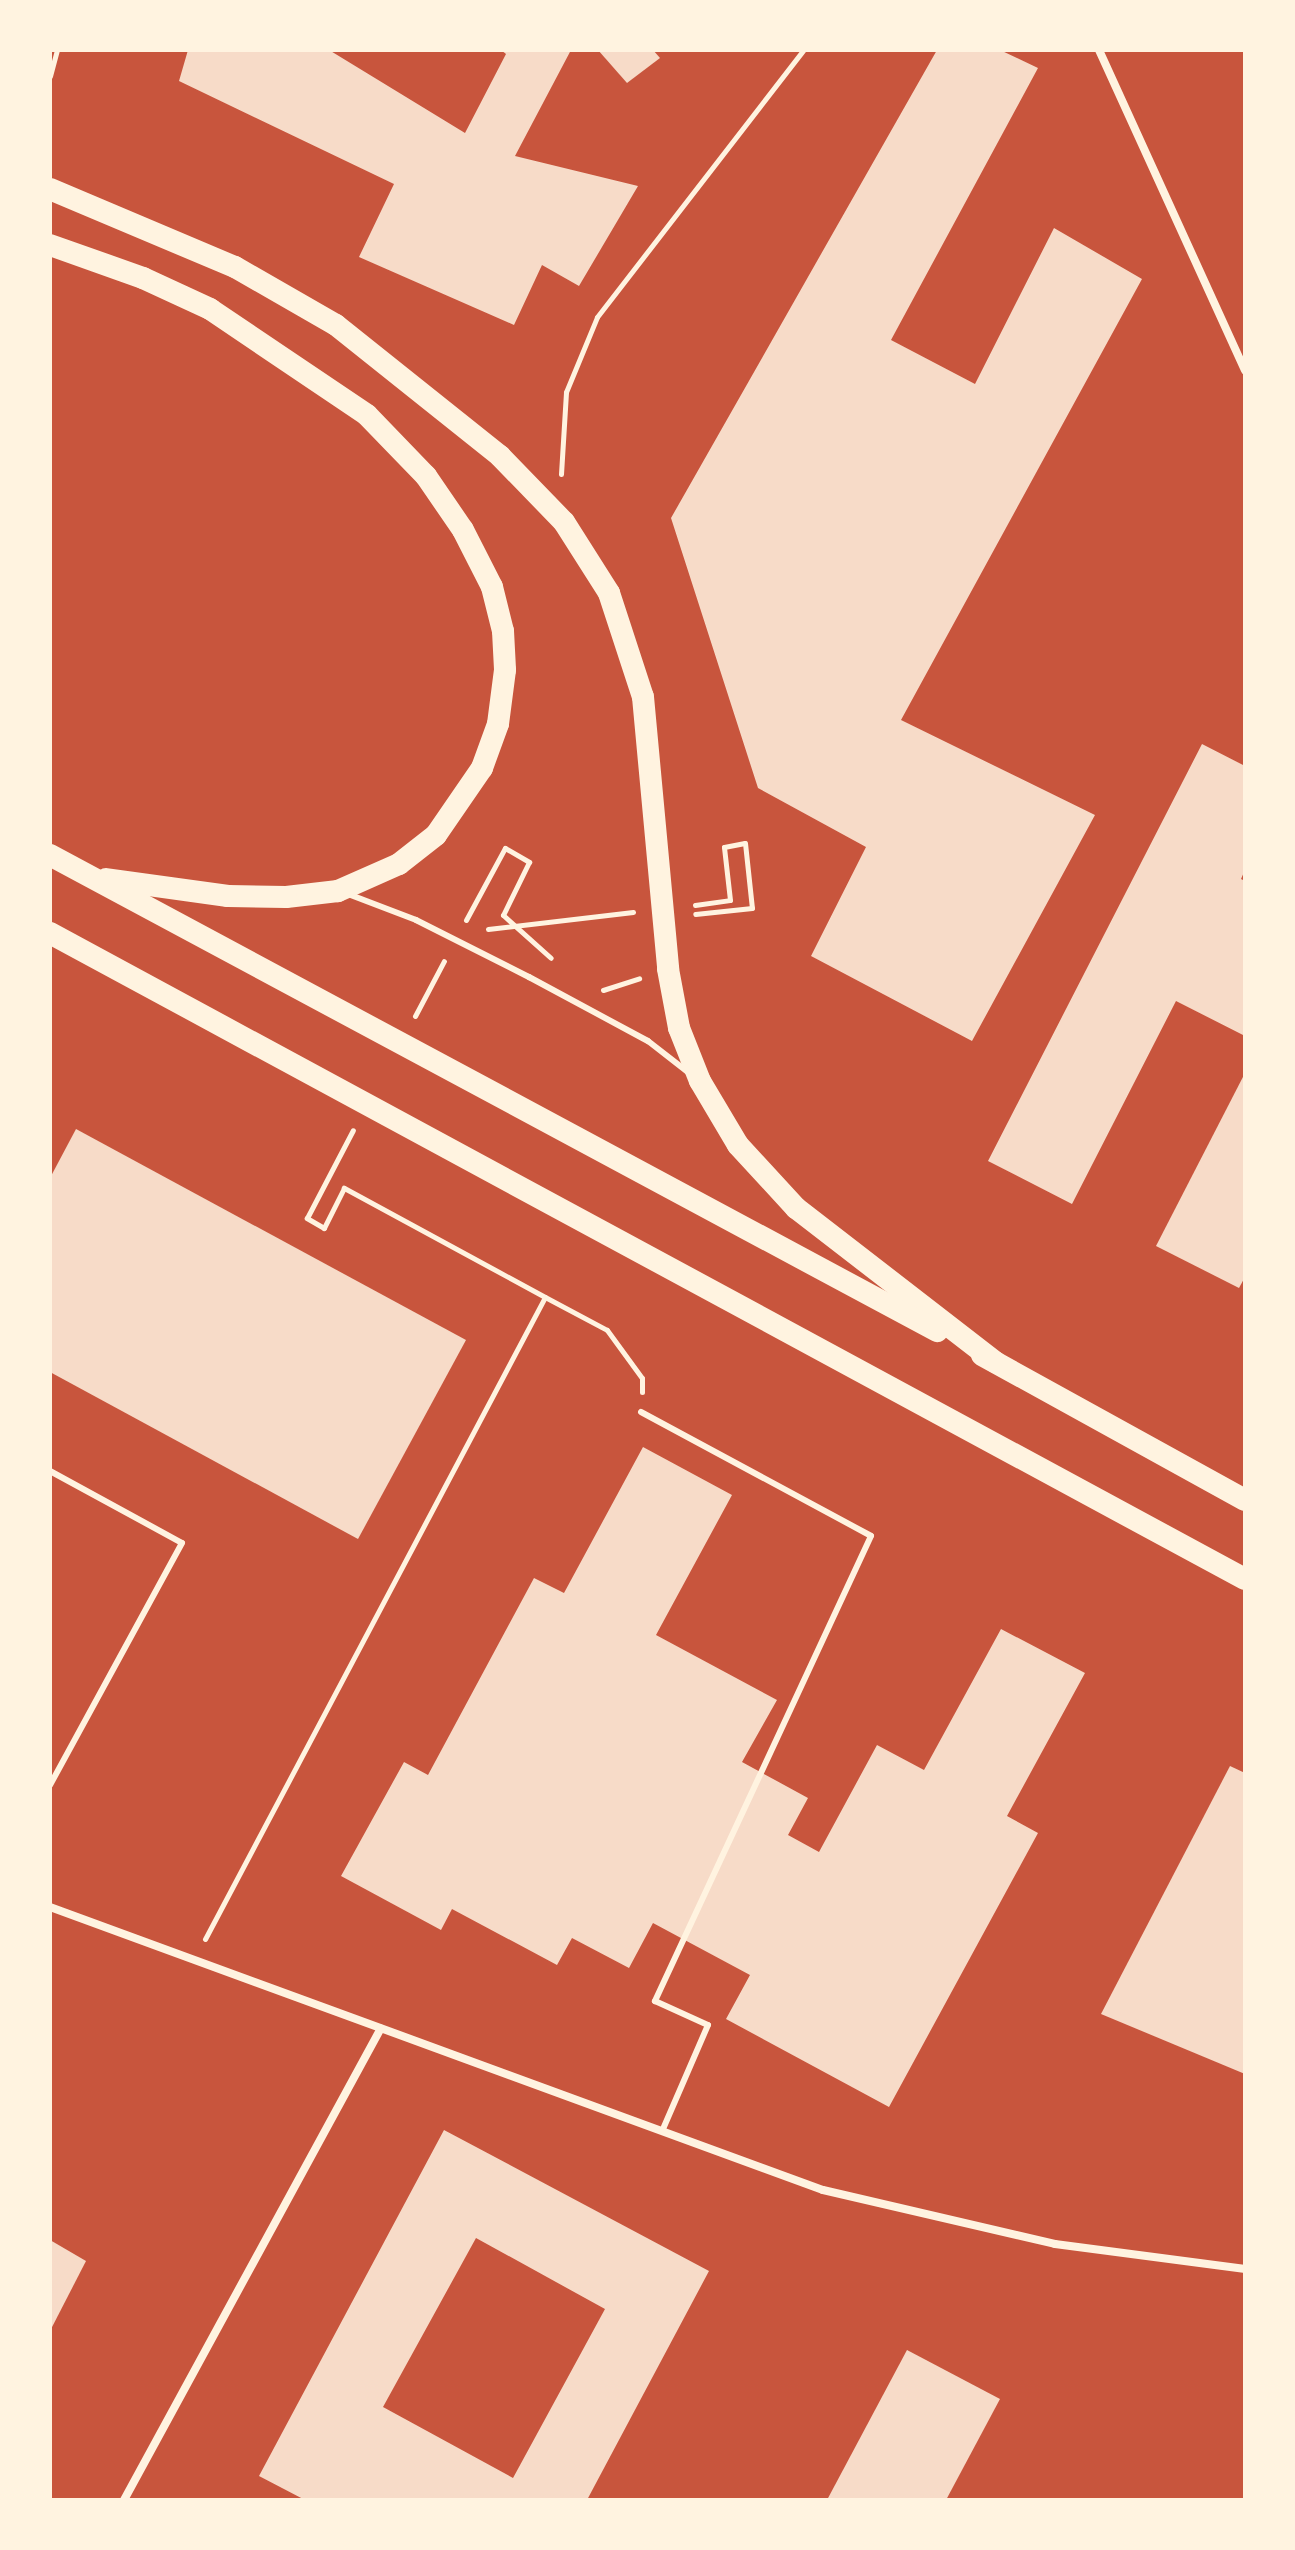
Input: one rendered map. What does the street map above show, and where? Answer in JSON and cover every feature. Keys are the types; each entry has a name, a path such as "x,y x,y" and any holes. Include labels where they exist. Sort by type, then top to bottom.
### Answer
{"highway":[{"path":"50,189 235,267 336,325 500,456 564,522 609,593 643,697 668,969 679,1028 700,1081 738,1145 796,1208 995,1362"},
{"path":"56,251 143,278 210,309 367,415 426,476 463,530 492,587 505,670 498,724 482,768 436,835 399,864 338,891 286,897 228,896 89,877"},
{"path":"50,855 995,1362 1245,1500"},
{"path":"50,933 1245,1579"}],"street":[{"path":"1099,50 1245,370"},
{"path":"50,1907 823,2190 1055,2244 1245,2269"},
{"path":"124,2500 381,2028"}],"lane":[{"path":"338,891 416,920 529,977 648,1041 700,1081"},
{"path":"641,1412 871,1536 655,2001 708,2025 663,2129"},
{"path":"50,1471 182,1543 50,1785"}],"path":[{"path":"50,76 57,50"},
{"path":"560,483 566,392 597,317 803,50"},
{"path":"685,906 730,900 724,847 745,843 752,908 689,915"},
{"path":"495,868 505,848 529,862 503,915 564,966"},
{"path":"474,930 640,911"},
{"path":"589,982 602,990 668,969"},
{"path":"322,1189 307,1218 324,1228 344,1188 607,1330 642,1378 641,1412"},
{"path":"193,1961 545,1297"}],"building":[{"path":"188,50 329,50 465,133 506,54 501,50 571,50 515,156 638,186 579,286 542,265 514,325 359,257 394,184 179,81"},
{"path":"598,50 653,50 660,58 627,83"},
{"path":"937,50 1000,50 1038,68 891,340 975,384 1054,228 1142,279 901,720 1095,815 972,1041 811,956 866,847 758,788 671,518"},
{"path":"1202,744 1245,766 1245,870 1241,879 1245,881 1245,1036 1176,1001 1072,1204 988,1161"},
{"path":"1245,1073 1245,1277 1239,1288 1156,1246"},
{"path":"76,1129 466,1340 358,1539 50,1372 50,1178"},
{"path":"643,1447 732,1495 656,1635 777,1700 742,1762 808,1798 788,1835 819,1852 877,1745 924,1770 1001,1629 1085,1673 1007,1816 1038,1833 889,2107 726,2019 750,1975 653,1923 629,1968 572,1938 557,1965 452,1909 441,1930 341,1876 404,1762 428,1775 534,1578 564,1593"},
{"path":"1230,1766 1245,1773 1245,2074 1101,2014"},
{"path":"444,2130 709,2271 587,2500 305,2500 259,2476","holes":["476,2238 605,2309 513,2478 383,2407"]},
{"path":"50,2240 86,2261 50,2331"},
{"path":"907,2350 1000,2399 946,2500 827,2500"}]}
